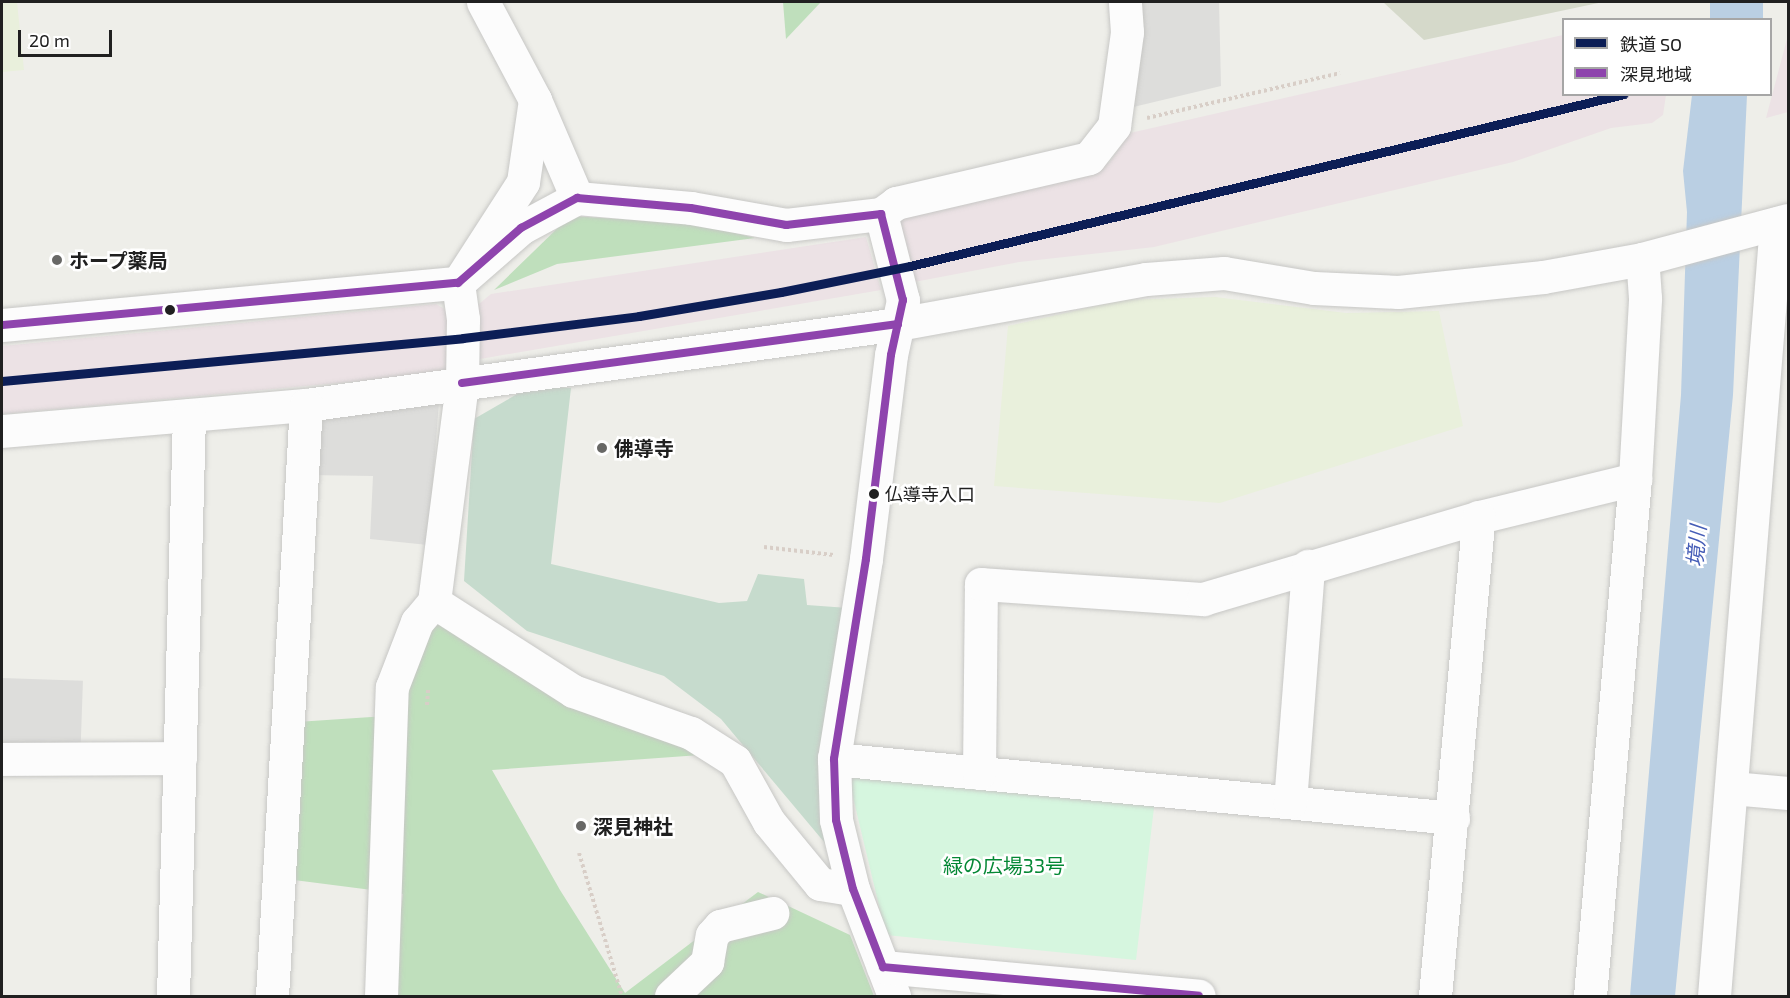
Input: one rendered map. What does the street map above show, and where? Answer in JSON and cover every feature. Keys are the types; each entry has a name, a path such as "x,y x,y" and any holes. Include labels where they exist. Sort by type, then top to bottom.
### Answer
{"street":[{"path":"483,2 535,100 576,198"},
{"path":"2,324 458,284 520,228 576,198 691,208 786,225 881,214 896,203 1089,158 1114,126 1127,32 1125,2"},
{"path":"381,996 392,687 417,622 434,602 462,383 463,320 458,284 523,182 535,100"},
{"path":"881,214 903,300 879,442 866,559 834,759 836,820 853,889 889,982 1199,996"},
{"path":"2,431 306,405 898,324 1146,279 1224,273 1314,288 1398,292 1543,277 1642,259 1777,223 1714,996"},
{"path":"1590,996 1635,479 1645,298 1642,259"},
{"path":"272,996 306,405"},
{"path":"173,996 189,415"},
{"path":"979,773 981,584 1203,599 1479,517 1635,479"},
{"path":"1435,996 1479,517"},
{"path":"1290,802 1308,566"},
{"path":"434,602 573,691 691,733 735,761 769,822 820,884 853,889"},
{"path":"2,759 180,758"},
{"path":"834,759 1453,818"},
{"path":"1732,788 1788,793"},
{"path":"671,996 707,962 712,935 720,926 772,913"}],"path":[{"path":"1114,126 1340,73"},
{"path":"764,547 866,559"},
{"path":"579,852 622,996"}],"shaded area":[{"path":"1134,2 1219,2 1221,86 1125,109"},
{"path":"1383,2 1603,2 1424,40"},
{"path":"1562,35 1562,96 1666,96 1663,115 1652,123 1611,128 1513,162 1154,247 1019,262 909,283 893,225 903,217 1109,163 1130,133"},
{"path":"1788,35 1788,112 1766,118"},
{"path":"866,237 881,290 480,359 474,308 491,294"},
{"path":"436,304 451,313 448,373 2,414 2,346"},
{"path":"439,402 428,545 370,539 373,476 309,475 313,412"},
{"path":"2,678 83,681 80,756 2,753"}],"green space":[{"path":"2,2 17,2 24,70 2,72"},
{"path":"783,2 821,2 786,39"},
{"path":"570,216 700,224 755,238 557,264 494,290"},
{"path":"1215,297 1346,313 1439,311 1463,426 1220,503 994,486 1008,326 1122,300"},
{"path":"531,386 571,388 551,564 719,603 747,601 758,574 804,579 807,605 848,608 835,855 721,719 664,676 527,631 464,581 474,419"},
{"path":"438,619 611,722 714,754 492,770 560,890 625,993 758,892 850,935 874,996 390,996 403,894 294,880 297,722 401,715 417,656"},
{"name":"緑の広場33号","path":"846,768 1155,799 1136,960 886,935"}],"water":[{"path":"1710,2 1763,2 1763,18 1710,18"},
{"name":"境川","path":"1692,96 1747,96 1733,395 1675,996 1630,996 1681,395 1687,212 1683,171"}],"rail line":[{"name":"SO","path":"2,381 463,338 639,316 781,292 910,266 1616,96"}],"transit line":[{"name":"深見地域","path":"2,325 458,283 521,228 577,198 691,208 786,225 881,214"},
{"name":"深見地域","path":"881,214 903,300 891,355 866,559 834,759 836,820 853,889 883,967"},
{"name":"深見地域","path":"462,383 898,324"},
{"name":"深見地域","path":"883,967 1199,996"}],"place":[{"name":"ホープ薬局","path":"57,260"},
{"name":"佛導寺","path":"602,448"},
{"name":"仏導寺入口","path":"874,494"},
{"name":"深見神社","path":"581,826"}]}
